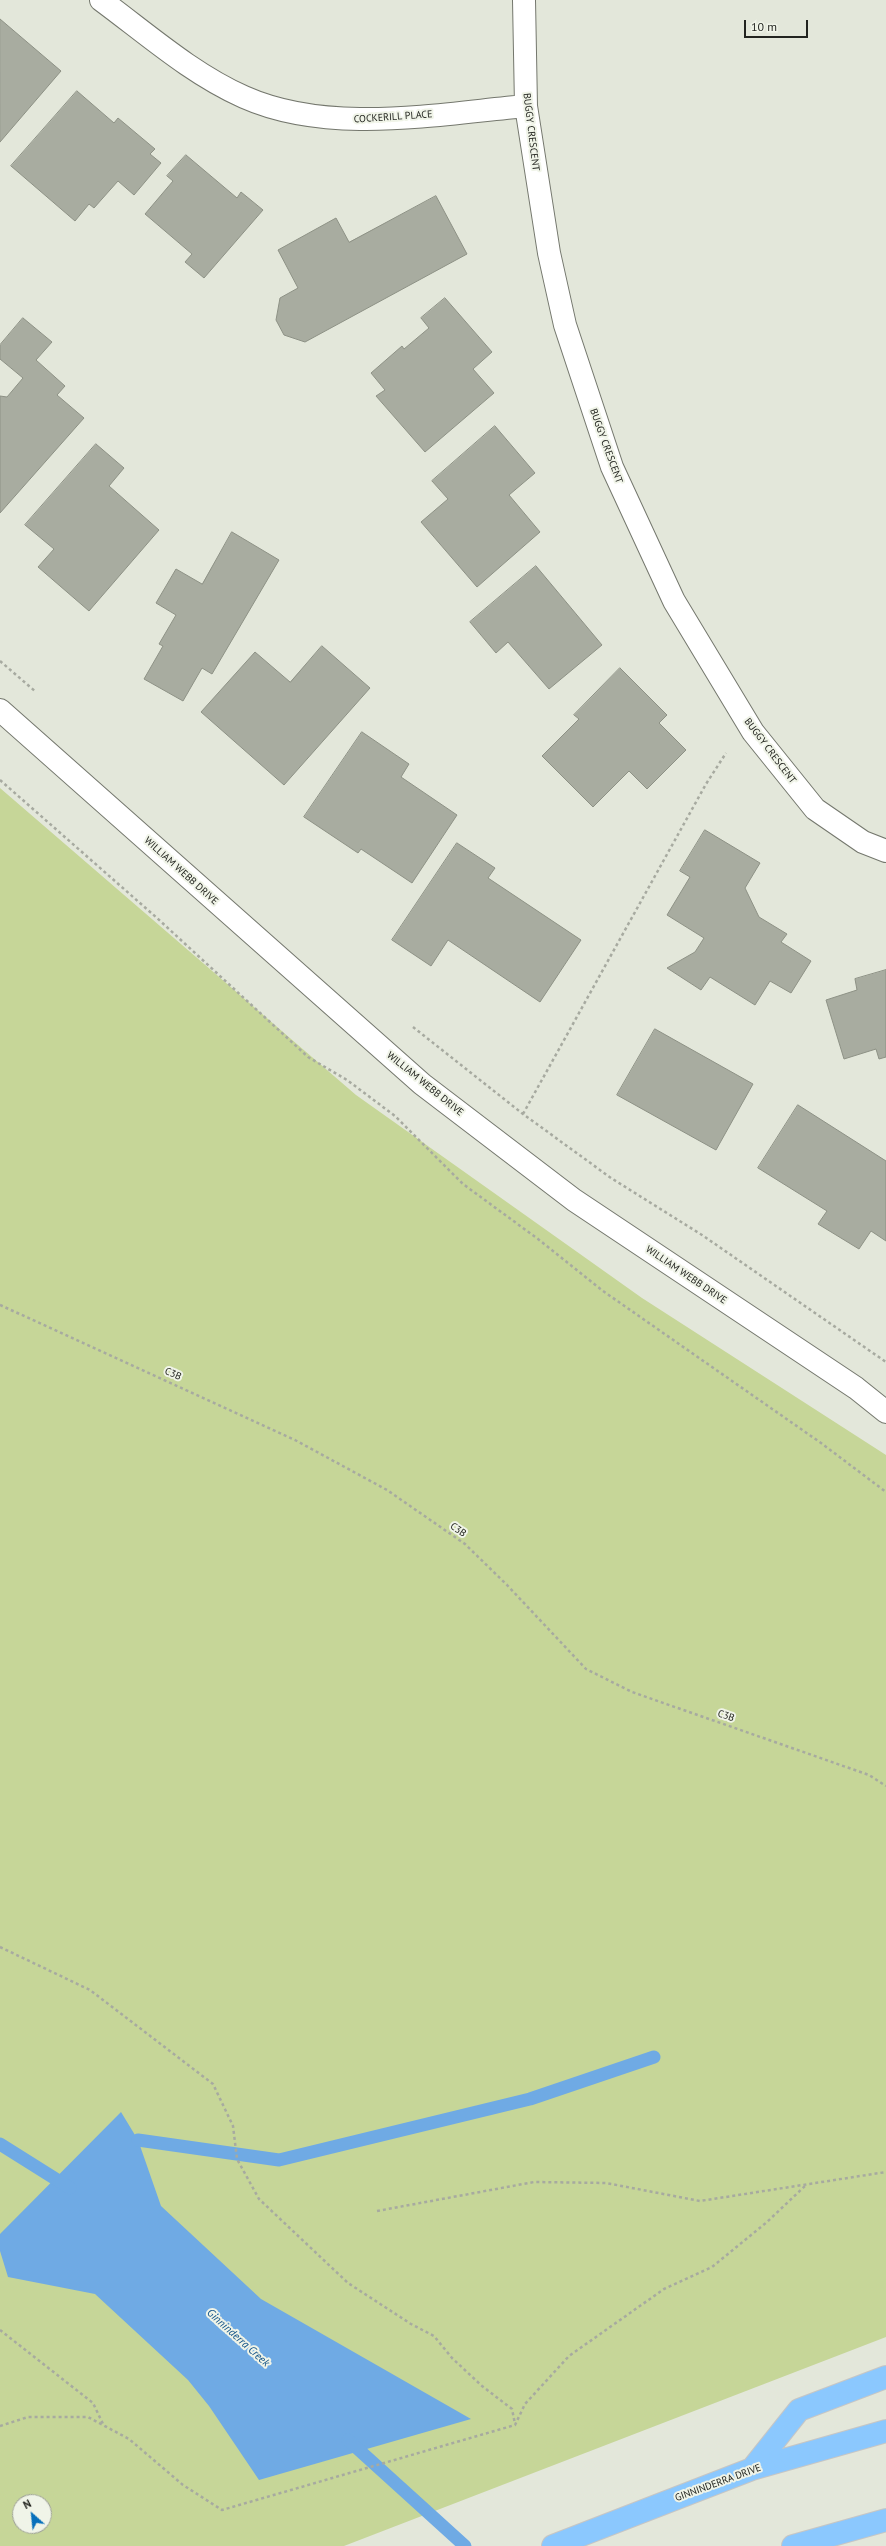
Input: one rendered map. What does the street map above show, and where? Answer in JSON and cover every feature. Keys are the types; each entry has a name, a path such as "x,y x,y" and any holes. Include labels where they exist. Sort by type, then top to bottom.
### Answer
{"main road":[{"path":"747,2471 799,2410 886,2377"},
{"name":"GINNINDERRA DRIVE","path":"553,2546 747,2471 886,2430"},
{"path":"793,2546 886,2520"}],"street":[{"name":"COCKERILL PLACE","path":"101,0 186,63 220,85 245,98 298,114 355,120 526,106"},
{"name":"BUGGY CRESCENT","path":"524,0 526,106 548,253 565,325 612,467 674,601 753,732 815,808 863,842 886,851"},
{"name":"WILLIAM WEBB DRIVE","path":"0,710 422,1084 574,1200 856,1388 886,1412"}],"path":[{"path":"0,661 42,698"},
{"path":"523,1114 706,784 724,755 753,732"},
{"path":"0,780 157,918 308,1058 347,1080 395,1116 463,1184 538,1239 603,1291 821,1443 886,1492"},
{"path":"408,1024 523,1114 611,1178 702,1235 886,1362"},
{"name":"C3B","path":"0,1305 295,1440 387,1490 466,1544 586,1669 632,1692 869,1775 886,1786"},
{"path":"0,1947 90,1990 213,2084 233,2126 237,2159 259,2199 348,2282 412,2324 434,2336 452,2358 482,2386 512,2409 515,2424"},
{"path":"377,2211 534,2182 606,2183 700,2201 805,2186 886,2172"},
{"path":"0,2426 28,2416 88,2417 129,2439 183,2485 222,2510 515,2424 524,2404 568,2356 664,2289 712,2267 767,2222 805,2186"},
{"path":"0,2330 93,2403 103,2425"}],"green space":[{"path":"0,788 356,1095 642,1298 886,1455 886,2337 344,2546 0,2546"}],"water":[{"path":"121,2112 138,2140 161,2206 261,2299 471,2419 259,2480 209,2406 188,2380 95,2294 8,2277 0,2251 0,2234"}],"building":[{"path":"0,19 61,71 0,142"},
{"path":"77,91 114,123 118,118 155,149 150,154 161,163 134,195 118,181 94,208 89,204 75,221 11,166"},
{"path":"186,155 237,198 241,192 263,210 204,278 185,262 192,254 145,214 173,181 167,176"},
{"path":"436,196 467,254 305,342 284,335 276,320 280,298 298,288 278,250 336,218 349,242"},
{"path":"445,298 492,352 473,369 494,393 425,452 376,396 385,390 371,373 402,346 404,349 429,328 421,318"},
{"path":"23,318 52,342 36,360 65,386 57,395 84,418 0,513 0,396 7,397 23,378 0,359 0,345"},
{"path":"495,426 535,473 509,495 540,532 477,587 421,522 448,499 432,481"},
{"path":"96,444 124,468 109,486 159,530 89,611 38,567 54,549 25,525"},
{"path":"232,532 279,560 212,674 202,668 183,701 144,679 163,646 159,644 176,615 156,603 176,569 202,584"},
{"path":"536,566 602,645 549,689 508,642 496,653 470,622"},
{"path":"322,646 370,688 284,785 201,712 255,652 290,682"},
{"path":"620,668 667,715 659,723 686,750 647,789 629,771 593,807 542,756 579,719 574,715"},
{"path":"362,732 409,764 401,777 457,815 412,883 361,849 358,853 304,817"},
{"path":"705,830 760,863 745,888 759,917 787,934 781,942 811,961 791,993 770,981 755,1005 710,977 701,990 667,968 695,952 704,938 667,915 690,877 680,871"},
{"path":"457,843 495,868 488,878 581,940 540,1002 448,940 431,966 392,940"},
{"path":"886,970 886,1057 879,1059 876,1049 844,1059 826,1000 857,990 855,979"},
{"path":"655,1029 753,1084 716,1150 617,1095"},
{"path":"798,1105 886,1161 886,1241 871,1231 859,1249 818,1224 827,1211 758,1168"}],"waterway":[{"path":"138,2140 279,2160 530,2099 654,2057"},
{"name":"Ginninderra Creek","path":"0,2144 70,2188"},
{"name":"Ginninderra Creek","path":"348,2440 465,2546"}]}
